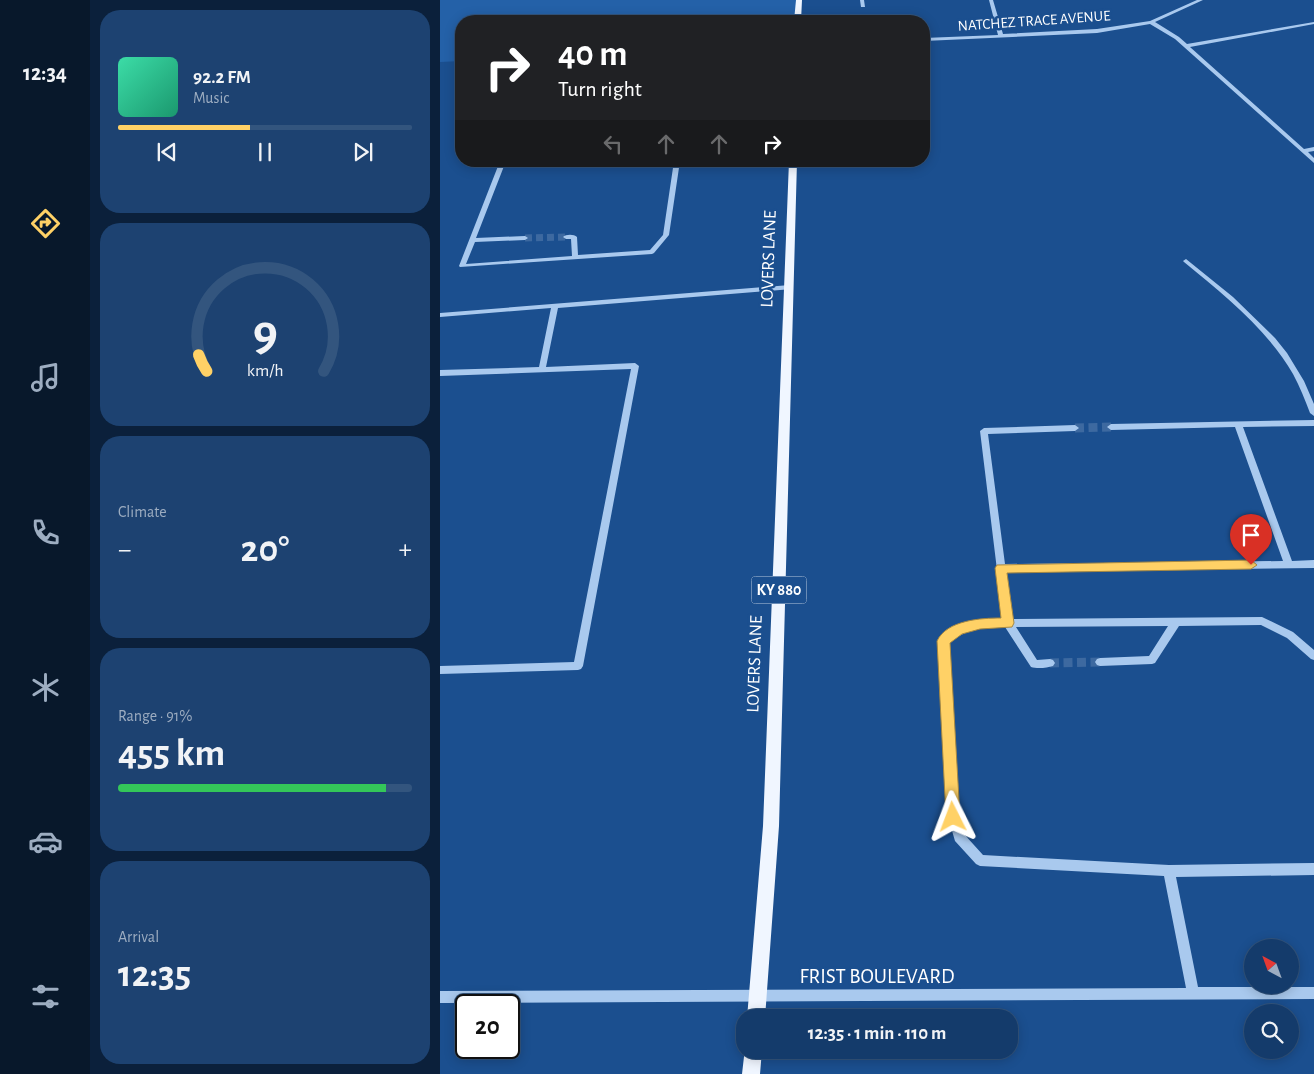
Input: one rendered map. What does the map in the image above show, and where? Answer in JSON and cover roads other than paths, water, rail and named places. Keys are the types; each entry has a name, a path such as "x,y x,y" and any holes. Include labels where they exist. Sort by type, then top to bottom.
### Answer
{"main road":[{"path":"798,15 799,0"},
{"name":"LOVERS LANE","path":"757,1009 771,826 793,167"},
{"path":"751,1074 752,1059"}],"street":[{"path":"862,0 863,6"},
{"path":"991,0 1001,37"},
{"name":"NATCHEZ TRACE AVENUE","path":"930,40 1097,31 1150,22 1200,0"},
{"path":"1150,22 1185,46 1314,161"},
{"path":"1185,46 1314,23"},
{"path":"1302,151 1314,149"},
{"path":"501,167 462,266 652,252 666,235 676,167"},
{"path":"566,237 574,237 575,257"},
{"path":"1186,260 1240,305 1270,336 1296,372 1314,413"},
{"path":"440,315 790,287"},
{"path":"542,369 555,306"},
{"path":"440,373 635,366 578,666 440,670"},
{"path":"1111,428 1314,423"},
{"path":"1001,568 1314,564"},
{"path":"1314,656 1290,635 1262,621 980,623 958,630 943,641 953,817 959,837 980,860 1169,871 1314,869"},
{"path":"1100,662 1152,660 1176,622"},
{"path":"1008,623 1034,664 1050,663"},
{"path":"1169,871 1193,994"},
{"name":"FRIST BOULEVARD","path":"440,997 1314,993"}],"lane":[{"path":"472,240 525,238"},
{"path":"1238,425 1289,564"},
{"path":"1008,623 984,430 1075,428"}],"tunnel":[{"path":"525,238 566,237"},
{"path":"1075,428 1111,427"},
{"path":"1050,663 1100,662"}]}
